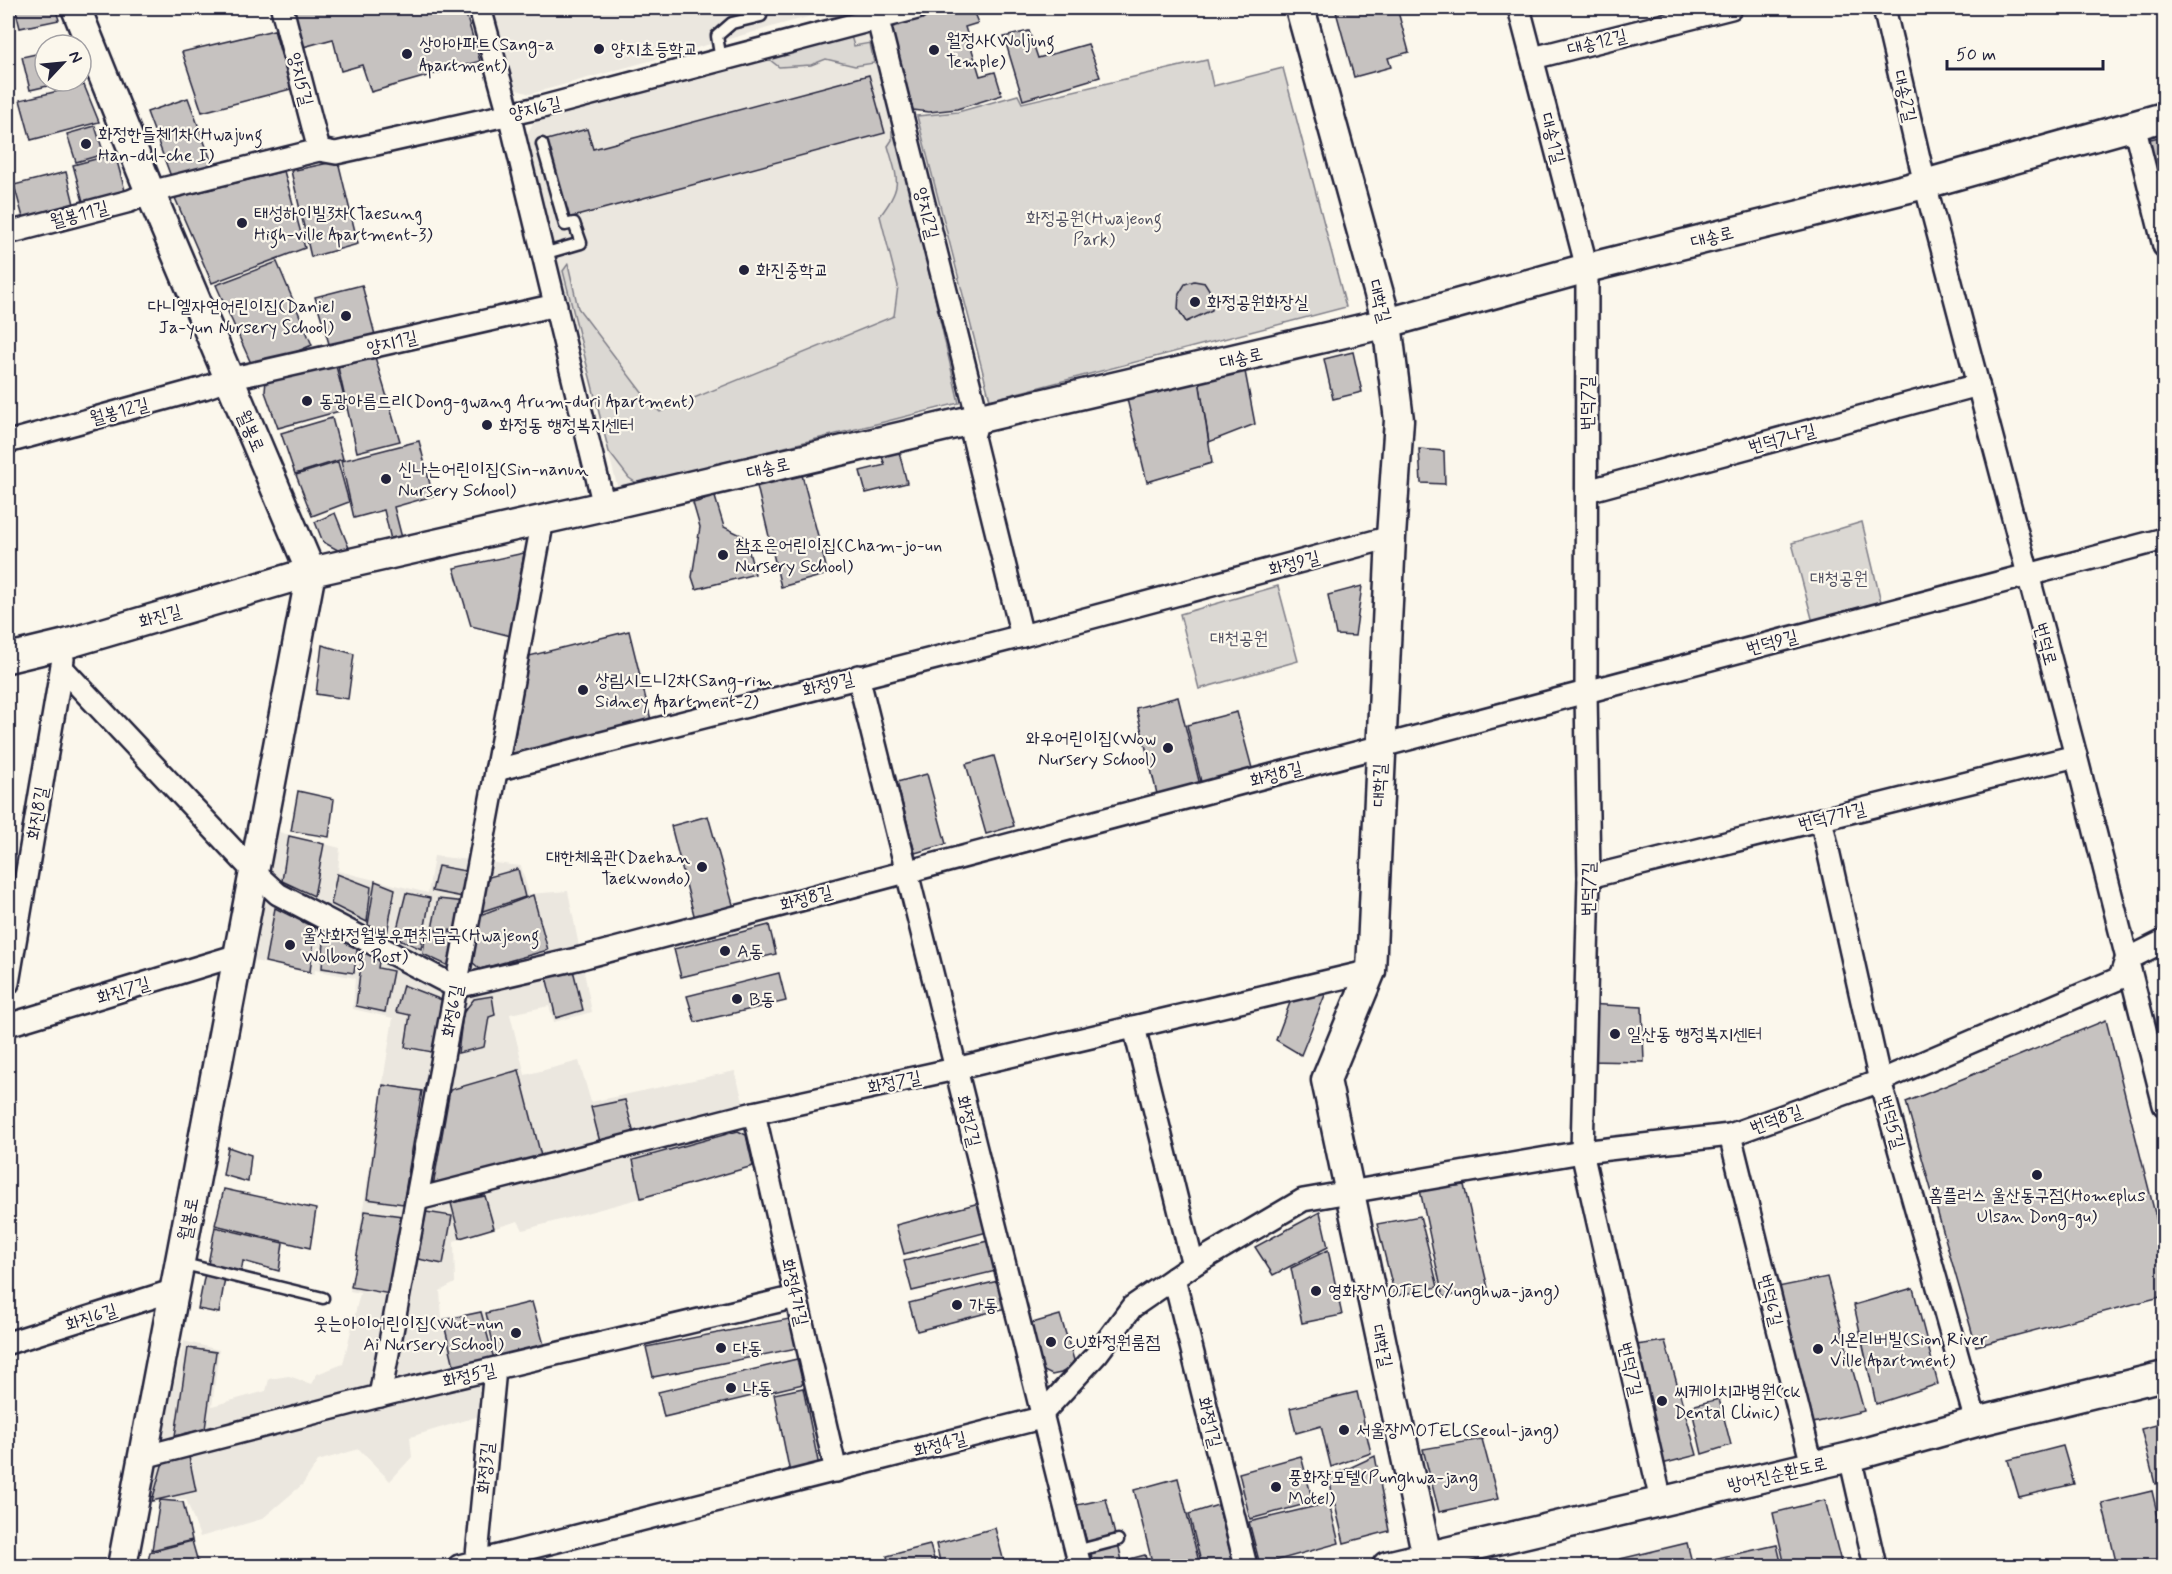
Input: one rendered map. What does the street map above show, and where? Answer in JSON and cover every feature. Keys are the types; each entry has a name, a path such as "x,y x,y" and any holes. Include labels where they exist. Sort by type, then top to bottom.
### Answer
{"street":[{"name":"월봉로","path":"76,8 150,192 311,572 122,1566"},
{"name":"양지5길","path":"282,8 319,150"},
{"path":"480,8 509,114 604,506"},
{"name":"양지6길","path":"150,192 319,150 336,153 542,107 721,60 876,13 917,8"},
{"name":"대학길","path":"1300,8 1387,323 1399,420 1391,537 1371,971 1326,1080 1428,1561"},
{"name":"대송1길","path":"1519,8 1587,268"},
{"name":"대송12길","path":"1533,58 1731,8"},
{"name":"대송2길","path":"1884,8 1925,184"},
{"name":"양지2길","path":"876,13 978,419"},
{"name":"대송로","path":"311,572 1387,323 1587,268 1925,184 2164,117"},
{"path":"2134,125 2164,246"},
{"name":"번덕로","path":"1925,184 2076,756 2164,1105"},
{"name":"월봉11길","path":"8,233 130,201 150,192"},
{"name":"번덕7길","path":"1587,268 1588,877 1582,1152 1661,1501"},
{"name":"양지1길","path":"229,379 556,305"},
{"name":"월봉12길","path":"8,441 204,388 229,379"},
{"name":"번덕7나길","path":"1587,491 1978,385"},
{"path":"978,419 973,437 1022,636"},
{"name":"화정6길","path":"380,1396 543,519"},
{"name":"화정9길","path":"495,770 1022,636 1391,537"},
{"name":"번덕9길","path":"1381,746 2164,539"},
{"name":"화진길","path":"8,658 64,656 311,572"},
{"path":"64,656 254,872 278,894 456,987"},
{"name":"화진8길","path":"8,983 64,656"},
{"name":"화정2길","path":"858,676 1078,1559"},
{"name":"화정8길","path":"456,987 580,958 1381,746"},
{"name":"번덕7가길","path":"1588,877 2076,756"},
{"name":"번덕5길","path":"1821,819 1880,1081 1976,1422"},
{"name":"번덕8길","path":"1350,1192 1582,1152 1730,1135 1880,1081 2120,978 2126,960 2164,941"},
{"name":"화진7길","path":"8,1025 238,955"},
{"name":"화정7길","path":"418,1199 754,1113 956,1069 1371,971"},
{"path":"1134,1027 1193,1265"},
{"name":"화정4가길","path":"754,1113 837,1471"},
{"name":"번덕6길","path":"1730,1135 1812,1465"},
{"name":"화정4길","path":"470,1565 1037,1419 1096,1354 1132,1307 1193,1265 1303,1200 1350,1192"},
{"name":"화진6길","path":"8,1343 177,1276"},
{"name":"화정1길","path":"1174,1278 1246,1566"},
{"name":"화정5길","path":"143,1457 380,1396 796,1297"},
{"name":"화정3길","path":"470,1565 495,1370"},
{"name":"방어진순환도로","path":"1387,1566 1428,1561 2164,1376"},
{"path":"1850,1456 1875,1566"}],"lane":[{"path":"721,60 717,36 732,23 761,16"},
{"path":"542,144 565,225 574,223 580,243 543,254"},
{"path":"177,1276 323,1298"},
{"path":"1078,1559 1118,1540"}],"shaded area":[{"name":"양지초등학교","path":"493,8 840,8 530,94 514,89"},
{"name":"화진중학교","path":"862,30 875,38 959,403 618,489 525,137 536,118"},
{"path":"275,831 340,848 338,871 428,893 434,856 521,866 529,894 568,891 592,1012 554,1022 549,1006 510,1014 525,1075 579,1061 591,1102 735,1071 760,1166 523,1230 518,1221 454,1241 455,1283 440,1291 442,1318 484,1311 495,1369 486,1414 410,1437 412,1457 390,1481 359,1449 318,1461 303,1484 262,1519 200,1537 186,1499 167,1499 147,1503 184,1341 219,1350 212,1406 266,1391 269,1379 289,1376 311,1384 317,1374 343,1364 360,1293 350,1291 393,1018 353,1009 355,978 315,970 314,974 255,961"}],"green space":[{"path":"850,33 854,46 870,43 874,63 855,66 826,59 811,65 779,67 765,56"},
{"name":"화정공원(Hwajeong Park)","path":"1207,60 1213,86 1283,68 1346,307 990,400 917,116 958,112 1018,95 1022,103"},
{"path":"892,131 897,132 959,403 638,484 629,478 609,452 563,271 568,264 578,308 649,402 660,412 894,316 898,286 880,216 892,197 896,183 888,146 892,140"},
{"name":"대청공원","path":"1862,522 1883,610 1814,626 1792,543"},
{"name":"대천공원","path":"1278,586 1298,661 1199,689 1180,614"}],"building":[{"path":"15,8 55,8 59,20 20,28"},
{"name":"상아아파트(Sang-a Apartment)","path":"293,8 464,8 480,61 371,92 362,65 341,71 333,39 303,47"},
{"name":"월정사(Woljung Temple)","path":"955,8 972,8 978,23 965,27 980,76 995,72 1002,95 957,109 929,112 913,110 890,25"},
{"path":"1335,8 1397,8 1409,52 1388,58 1391,67 1354,77"},
{"path":"8,20 12,37 8,38"},
{"path":"274,30 291,89 202,112 182,52"},
{"path":"1029,31 1038,58 1088,44 1100,77 1023,100 1004,37"},
{"path":"33,55 33,89 30,90 22,57"},
{"path":"869,75 885,133 569,218 547,140 587,129 593,149"},
{"path":"50,93 87,93 99,122 31,140 20,100"},
{"path":"188,98 215,171 173,182 147,112"},
{"name":"화정한들체1차(Hwajung Han-dul-che I)","path":"95,126 104,154 76,162 67,134"},
{"path":"2164,136 2164,215 2146,140"},
{"path":"115,154 126,194 84,205 73,165"},
{"path":"338,161 358,244 311,257 291,171"},
{"name":"태성하이빌3차(Taesung High-ville Apartment-3)","path":"284,171 305,248 212,283 175,198"},
{"path":"66,172 75,208 24,221 14,185"},
{"path":"277,262 312,345 254,370 216,285"},
{"name":"화정공원화장실","path":"1194,281 1205,283 1213,296 1212,310 1186,322 1178,309 1179,294 1185,284"},
{"name":"다니엘자연어린이집(Daniel Ja-yun Nursery School)","path":"362,285 375,335 330,347 315,297"},
{"path":"1353,352 1362,392 1333,399 1324,359"},
{"path":"375,357 400,441 357,452 338,367"},
{"name":"동광아름드리(Dong-gwang Arum-duri Apartment)","path":"335,362 347,409 278,428 265,392 266,380"},
{"path":"1244,366 1255,424 1209,442 1199,380"},
{"path":"1199,380 1212,463 1147,482 1127,399"},
{"path":"332,418 343,459 295,474 281,433"},
{"name":"신나는어린이집(Sin-nanun Nursery School)","path":"419,441 433,496 394,507 402,538 391,540 384,510 354,518 341,461"},
{"path":"1419,449 1444,451 1445,484 1421,483"},
{"path":"899,452 907,483 866,493 860,471 885,465 882,457"},
{"path":"338,462 349,502 312,516 296,475"},
{"path":"802,475 828,574 781,587 757,486"},
{"name":"참조은어린이집(Cham-jo-un Nursery School)","path":"715,497 724,527 745,537 755,574 696,589 692,577 700,527 693,503"},
{"path":"335,513 351,553 345,554 323,542 315,522"},
{"path":"524,553 511,636 471,626 454,568"},
{"path":"1362,586 1355,636 1336,635 1328,595"},
{"name":"상림시드니2차(Sang-rim Sidney Apartment-2)","path":"629,631 652,724 524,756 512,753 529,656"},
{"path":"322,645 354,654 348,699 316,694"},
{"name":"와우어린이집(Wow Nursery School)","path":"1178,697 1201,789 1159,802 1136,708"},
{"path":"1237,712 1254,776 1203,790 1187,725"},
{"path":"994,756 1014,826 986,834 966,764"},
{"path":"927,774 946,844 915,853 897,782"},
{"path":"298,791 334,799 329,837 291,831"},
{"name":"대한체육관(Daehan Taekwondo)","path":"708,816 734,908 695,919 671,826"},
{"path":"289,836 324,844 314,896 282,881"},
{"path":"438,866 471,872 468,898 432,891"},
{"path":"518,869 525,897 480,912 489,877"},
{"path":"337,874 371,887 367,922 331,904"},
{"path":"375,881 395,889 387,934 368,925"},
{"path":"406,893 430,898 421,949 395,937"},
{"path":"533,895 548,950 480,969 472,962 480,915"},
{"path":"438,899 466,902 461,931 432,929"},
{"name":"울산화정월봉우편취급국(Hwajeong Wolbong Post)","path":"275,908 315,928 310,972 265,962"},
{"name":"A동","path":"769,925 776,954 681,977 674,949"},
{"path":"325,928 358,943 354,973 322,968"},
{"path":"426,930 459,933 453,968 423,954"},
{"path":"363,948 380,955 378,968 393,971 385,1012 356,1006"},
{"path":"573,970 583,1010 556,1018 546,976"},
{"name":"B동","path":"779,973 786,1001 695,1022 687,996"},
{"path":"403,985 442,1000 432,1052 405,1047 410,1015 396,1012"},
{"path":"1327,990 1301,1055 1276,1040 1294,992"},
{"path":"492,996 495,1015 489,1017 484,1047 458,1053 463,1013 474,999"},
{"name":"일산동 행정복지센터","path":"1587,1004 1642,1007 1644,1062 1586,1061"},
{"name":"홈플러스 울산동구점(Homeplus Ulsan Dong-gu)","path":"2106,1020 2164,1249 2164,1296 1976,1346 1906,1102"},
{"path":"519,1070 542,1160 433,1186 450,1090"},
{"path":"383,1085 422,1091 403,1204 367,1199"},
{"path":"625,1100 634,1134 600,1142 591,1107"},
{"path":"738,1131 746,1135 753,1166 641,1198 633,1160"},
{"path":"228,1147 251,1155 248,1182 223,1175"},
{"path":"1464,1185 1488,1288 1443,1297 1420,1190"},
{"path":"224,1189 316,1209 310,1248 215,1225"},
{"path":"485,1196 494,1228 460,1238 451,1203"},
{"path":"983,1202 991,1231 904,1254 896,1225"},
{"path":"365,1211 402,1216 390,1294 351,1287"},
{"path":"426,1212 452,1216 443,1264 418,1259"},
{"path":"1320,1212 1328,1247 1273,1275 1255,1247"},
{"path":"1420,1216 1438,1287 1395,1296 1377,1224"},
{"path":"215,1227 283,1243 279,1271 243,1261 241,1273 208,1264"},
{"path":"992,1240 1000,1270 912,1291 904,1261"},
{"name":"영화장MOTEL(Yunghwa-jang)","path":"1328,1250 1342,1315 1302,1323 1291,1268"},
{"path":"205,1273 225,1278 219,1313 198,1309"},
{"name":"시온리버빌(Sion River Ville Apartment)","path":"1827,1277 1864,1411 1809,1424 1773,1288"},
{"name":"가동","path":"998,1281 1006,1308 917,1331 909,1303"},
{"path":"1913,1288 1938,1384 1876,1404 1854,1305"},
{"name":"웃는아이어린이집(Wut-nun Ai Nursery School)","path":"532,1302 546,1352 498,1364 486,1313"},
{"path":"481,1312 494,1359 455,1370 443,1320"},
{"name":"CU화정원룸점","path":"1060,1315 1074,1360 1070,1368 1052,1375 1044,1371 1041,1365 1029,1324"},
{"name":"다동","path":"789,1319 797,1348 653,1377 646,1347"},
{"name":"씨케이치과병원(ck Dental Clinic)","path":"1665,1341 1697,1455 1658,1465 1629,1346"},
{"path":"188,1348 216,1352 205,1429 175,1436"},
{"name":"나동","path":"797,1359 803,1384 664,1417 658,1392"},
{"path":"803,1388 819,1466 790,1473 774,1394"},
{"name":"서울장MOTEL(Seoul-jang)","path":"1357,1392 1371,1453 1331,1467 1321,1426 1296,1433 1290,1408"},
{"path":"1719,1399 1731,1445 1702,1454 1691,1406"},
{"path":"2164,1423 2164,1481 2155,1484 2141,1429"},
{"path":"1482,1439 1498,1499 1439,1512 1423,1449"},
{"path":"2063,1446 2074,1484 2019,1497 2008,1460"},
{"name":"풍화장모텔(Punghwa-jang Motel)","path":"1301,1456 1313,1502 1250,1519 1239,1473"},
{"path":"1375,1456 1389,1531 1344,1543 1328,1475"},
{"path":"189,1457 196,1491 152,1501 163,1462"},
{"path":"1178,1478 1200,1566 1153,1566 1134,1490"},
{"path":"2152,1491 2164,1542 2164,1564 2117,1566 2102,1503"},
{"path":"1106,1499 1116,1539 1088,1546 1077,1505"},
{"path":"160,1500 183,1502 192,1540 152,1550"},
{"path":"1825,1500 1842,1566 1785,1566 1773,1513"},
{"path":"1329,1503 1339,1543 1260,1565 1249,1522"},
{"path":"1218,1505 1234,1566 1202,1566 1189,1514"},
{"path":"995,1528 1005,1566 941,1566 936,1544"},
{"path":"192,1541 199,1566 147,1566 150,1552"},
{"path":"1118,1543 1122,1561 1145,1555 1148,1566 1094,1566 1090,1550"},
{"path":"1687,1543 1693,1566 1622,1566 1620,1559"},
{"path":"930,1545 936,1566 889,1566 887,1556"},
{"path":"1777,1545 1782,1566 1715,1566 1713,1559"}],"place":[{"name":"양지초등학교","path":"599,49"},
{"name":"월정사(Woljung Temple)","path":"934,50"},
{"name":"상아아파트(Sang-a Apartment)","path":"407,54"},
{"name":"화정한들체1차(Hwajung Han-dul-che I)","path":"86,144"},
{"name":"태성하이빌3차(Taesung High-ville Apartment-3)","path":"242,223"},
{"name":"화진중학교","path":"744,270"},
{"name":"화정공원화장실","path":"1195,302"},
{"name":"다니엘자연어린이집(Daniel Ja-yun Nursery School)","path":"346,316"},
{"name":"동광아름드리(Dong-gwang Arum-duri Apartment)","path":"307,401"},
{"name":"화정동 행정복지센터","path":"487,425"},
{"name":"신나는어린이집(Sin-nanun Nursery School)","path":"386,479"},
{"name":"참조은어린이집(Cham-jo-un Nursery School)","path":"723,555"},
{"name":"상림시드니2차(Sang-rim Sidney Apartment-2)","path":"583,690"},
{"name":"와우어린이집(Wow Nursery School)","path":"1168,748"},
{"name":"대한체육관(Daehan Taekwondo)","path":"702,867"},
{"name":"울산화정월봉우편취급국(Hwajeong Wolbong Post)","path":"290,945"},
{"name":"A동","path":"725,951"},
{"name":"B동","path":"737,999"},
{"name":"일산동 행정복지센터","path":"1615,1034"},
{"name":"홈플러스 울산동구점(Homeplus Ulsan Dong-gu)","path":"2037,1175"},
{"name":"영화장MOTEL(Yunghwa-jang)","path":"1316,1291"},
{"name":"가동","path":"957,1305"},
{"name":"웃는아이어린이집(Wut-nun Ai Nursery School)","path":"516,1333"},
{"name":"CU화정원룸점","path":"1051,1342"},
{"name":"다동","path":"721,1348"},
{"name":"시온리버빌(Sion River Ville Apartment)","path":"1818,1349"},
{"name":"나동","path":"731,1388"},
{"name":"씨케이치과병원(ck Dental Clinic)","path":"1662,1401"},
{"name":"서울장MOTEL(Seoul-jang)","path":"1344,1430"},
{"name":"풍화장모텔(Punghwa-jang Motel)","path":"1276,1487"}]}
